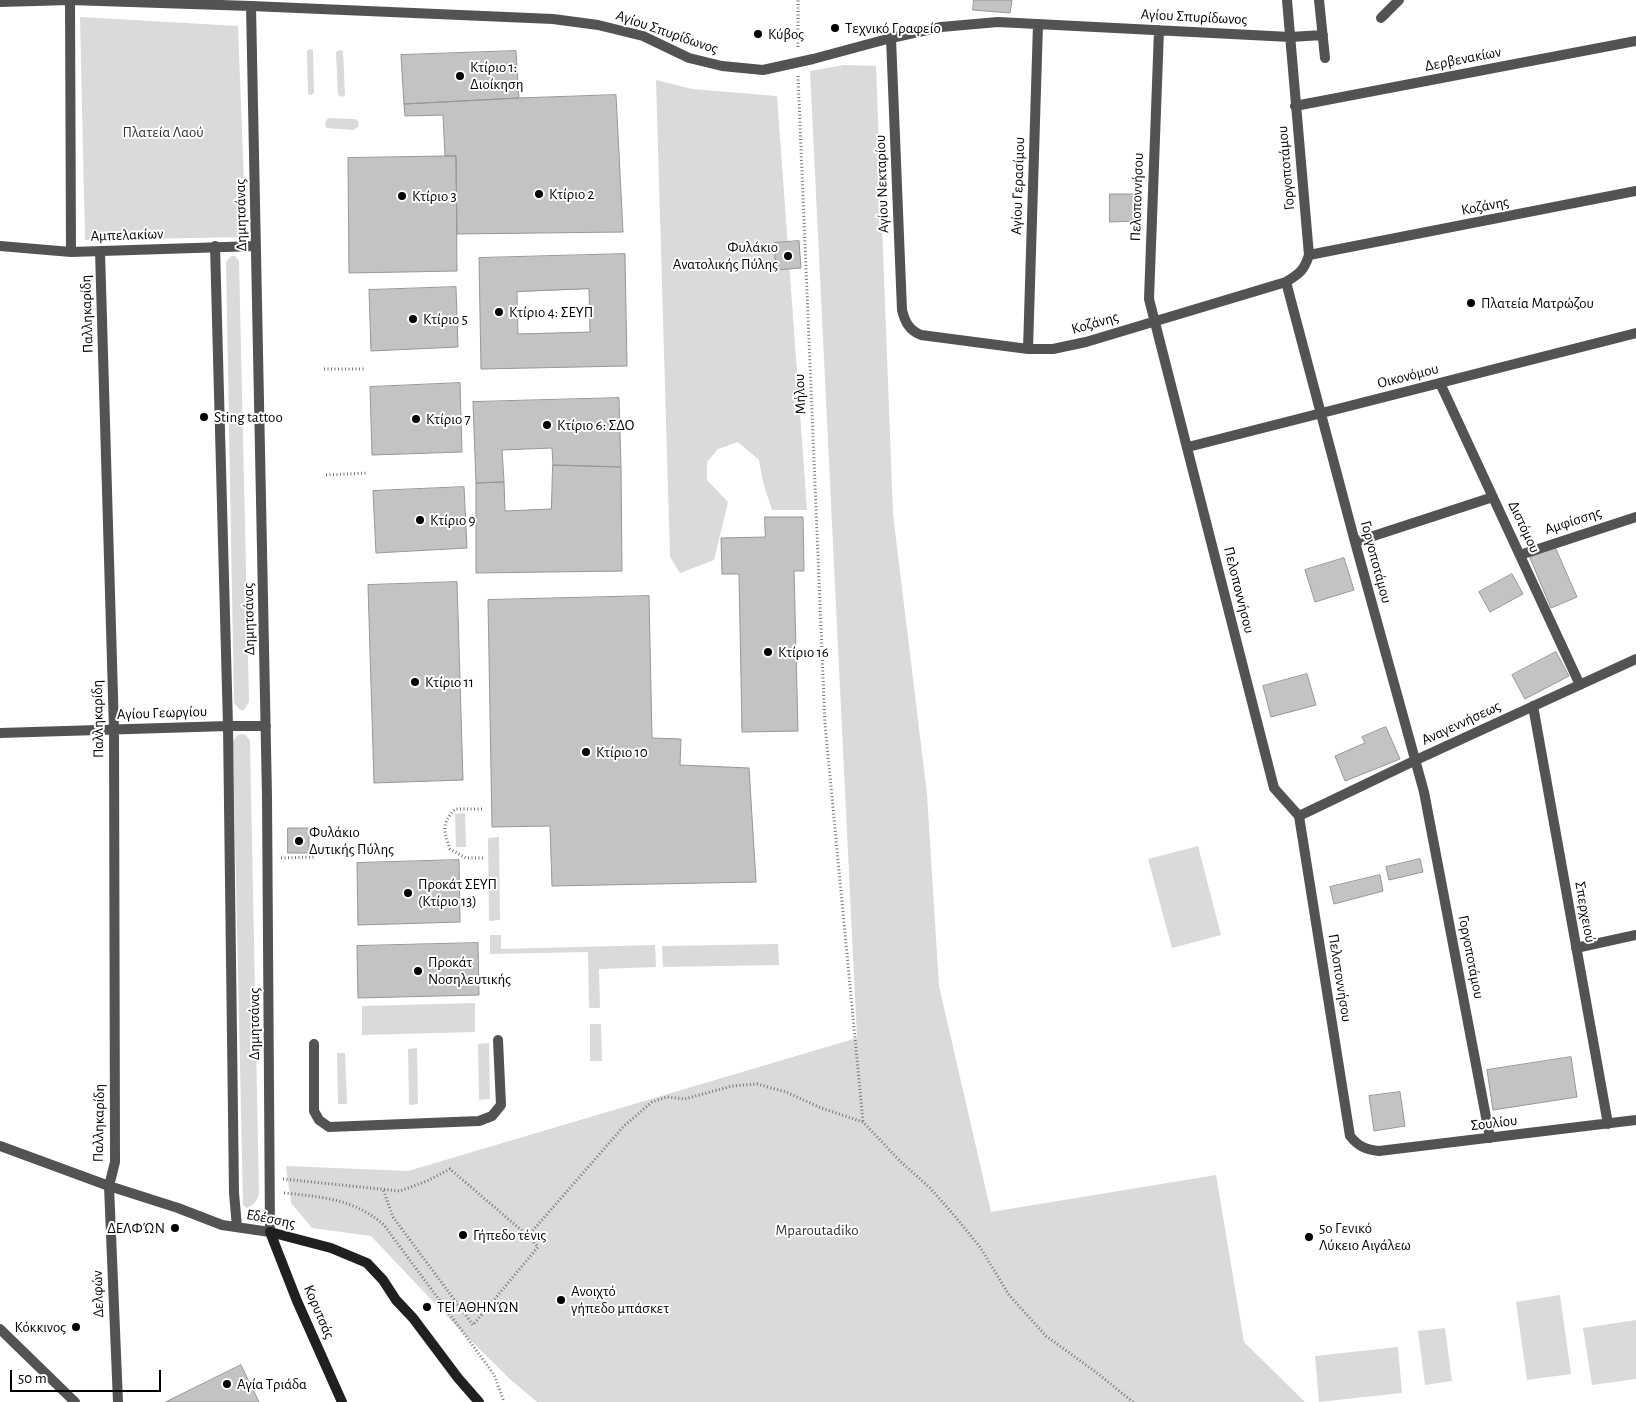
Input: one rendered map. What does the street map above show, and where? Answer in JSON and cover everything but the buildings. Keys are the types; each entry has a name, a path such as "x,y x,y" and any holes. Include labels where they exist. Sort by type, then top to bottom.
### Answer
{"street":[{"name":"Αγίου Σπυρίδωνος","path":"0,2 70,0 553,19 598,25 643,36 690,58 722,66 763,70 941,27 998,22 1290,37 1323,36"},
{"path":"70,0 72,252"},
{"name":"Γοργοποτάμου","path":"1287,0 1309,256"},
{"path":"1318,0 1325,58"},
{"path":"1381,18 1400,0"},
{"name":"Δημητσάνας","path":"251,6 266,726 270,1232"},
{"name":"Αγίου Γερασίμου","path":"1028,349 1038,24"},
{"name":"Πελοποννήσου","path":"1159,30 1149,300 1274,788 1299,816 1347,1125 1350,1136 1357,1144"},
{"name":"Αγίου Νεκταρίου","path":"891,38 902,310 904,319 909,327"},
{"name":"Δερβενακίων","path":"1295,106 1636,41"},
{"name":"Κοζάνης","path":"1309,256 1636,191"},
{"name":"Αμπελακίων","path":"0,246 72,252 256,246"},
{"name":"Δημητσάνας","path":"215,246 228,726 234,1193 237,1227"},
{"name":"Παλληκαρίδη","path":"100,251 114,730 115,1162 109,1186"},
{"path":"1286,282 1305,268 1309,256"},
{"name":"Γοργοποτάμου","path":"1286,282 1426,799 1490,1138"},
{"name":"Κοζάνης","path":"909,327 921,335 1028,349 1053,349 1086,342 1154,320 1286,282"},
{"name":"Οικονόμου","path":"1188,447 1636,333"},
{"name":"Διστόμου","path":"1440,383 1580,685"},
{"path":"1355,542 1493,497"},
{"name":"Αμφίσσης","path":"1520,555 1636,517"},
{"name":"Αναγεννήσεως","path":"1299,816 1636,659"},
{"name":"Σπερχειού","path":"1532,706 1608,1124"},
{"name":"Αγίου Γεωργίου","path":"0,733 266,726"},
{"path":"1576,948 1636,935"},
{"path":"314,1044 314,1112 319,1120 329,1127 479,1121 492,1116 501,1105 498,1040"},
{"name":"Σουλίου","path":"1357,1144 1368,1150 1379,1151 1636,1120"},
{"name":"Εδέσσης","path":"0,1146 222,1225 270,1232 349,1254 366,1263 383,1280 396,1300 418,1324 458,1378 479,1402"},
{"name":"Δελφών","path":"109,1186 118,1402"},
{"name":"Κορυτσάς","path":"270,1232 297,1301 342,1402"},
{"path":"0,1329 75,1402"}],"path":[{"name":"Μήλου","path":"798,0 798,62 825,724 863,1122"},
{"path":"324,370 366,369"},
{"path":"326,475 367,473"},
{"path":"482,809 455,809 448,817 444,830 450,849 466,858 484,858"},
{"path":"268,858 314,857"},
{"path":"528,1236 624,1126 652,1102 667,1097 685,1099 732,1086 757,1084 786,1092 821,1108 863,1122 900,1161 930,1188 953,1214 980,1247 1009,1295 1046,1336 1133,1402"},
{"path":"270,1178 400,1191 450,1169 528,1236 538,1247 473,1324 394,1217 383,1190"},
{"name":"Εδέσσης","path":"270,1191 344,1202 373,1216 384,1225 490,1369 504,1402"}],"green space":[{"name":"Πλατεία Λαού","path":"80,17 238,26 246,237 85,240"},
{"path":"313,50 314,93 311,95 308,94 307,51"},
{"path":"343,51 345,95 342,97 338,95 336,52"},
{"name":"Mparoutadiko","path":"844,65 876,66 893,514 927,794 939,986 991,1212 1216,1175 1244,1342 1305,1402 537,1402 511,1380 458,1328 371,1236 312,1228 291,1203 286,1166 408,1171 857,1038 810,71"},
{"path":"656,80 692,89 777,96 807,510 772,510 763,482 759,460 738,442 718,449 707,462 707,480 728,502 714,560 680,573 670,557"},
{"path":"328,118 355,119 358,121 359,126 353,130 326,128 325,123"},
{"path":"231,256 235,256 239,261 249,702 244,710 240,710 234,703 226,262"},
{"path":"241,734 246,735 250,741 259,1194 254,1203 247,1208 243,1205 233,741"},
{"path":"465,813 466,847 456,847 455,814"},
{"path":"499,837 500,920 489,921 488,838"},
{"path":"1198,846 1221,935 1172,948 1148,859"},
{"path":"490,935 501,935 501,949 655,945 656,967 599,969 600,1008 589,1008 588,952 490,954"},
{"path":"778,944 779,965 663,967 662,946"},
{"path":"475,1003 475,1032 362,1035 362,1006"},
{"path":"590,1024 601,1024 602,1061 590,1061"},
{"path":"489,1043 490,1099 479,1100 478,1044"},
{"path":"417,1048 418,1104 409,1105 408,1049"},
{"path":"337,1053 345,1053 347,1104 338,1104"},
{"path":"1560,1295 1571,1374 1527,1380 1516,1302"},
{"path":"1636,1320 1636,1379 1592,1385 1583,1328"},
{"path":"1445,1328 1452,1381 1425,1385 1418,1331"},
{"path":"1398,1347 1402,1393 1319,1402 1315,1356"}],"place":[{"name":"Τεχνικό Γραφείο","path":"835,28"},
{"name":"Κύβος","path":"758,34"},
{"name":"Κτίριο 1: Διοίκηση","path":"460,76"},
{"name":"Κτίριο 2","path":"539,194"},
{"name":"Κτίριο 3","path":"402,196"},
{"name":"Φυλάκιο Ανατολικής Πύλης","path":"788,256"},
{"name":"Πλατεία Ματρώζου","path":"1471,303"},
{"name":"Κτίριο 4: ΣΕΥΠ","path":"499,312"},
{"name":"Κτίριο 5","path":"413,319"},
{"name":"Sting tattoo","path":"204,417"},
{"name":"Κτίριο 7","path":"416,419"},
{"name":"Κτίριο 6: ΣΔΟ","path":"547,425"},
{"name":"Κτίριο 9","path":"420,520"},
{"name":"Κτίριο 16","path":"768,652"},
{"name":"Κτίριο 11","path":"415,682"},
{"name":"Κτίριο 10","path":"586,752"},
{"name":"Φυλάκιο Δυτικής Πύλης","path":"299,841"},
{"name":"Προκάτ ΣΕΥΠ (Κτίριο 13)","path":"408,893"},
{"name":"Προκάτ Νοσηλευτικής","path":"418,971"},
{"name":"ΔΕΛΦΏΝ","path":"175,1228"},
{"name":"Γήπεδο τένις","path":"463,1235"},
{"name":"5ο Γενικό Λύκειο Αιγάλεω","path":"1309,1237"},
{"name":"Ανοιχτό γήπεδο μπάσκετ","path":"561,1300"},
{"name":"ΤΕΙ ΑΘΗΝΏΝ","path":"427,1307"},
{"name":"Κόκκινος","path":"76,1327"},
{"name":"Αγία Τριάδα","path":"227,1384"}]}
